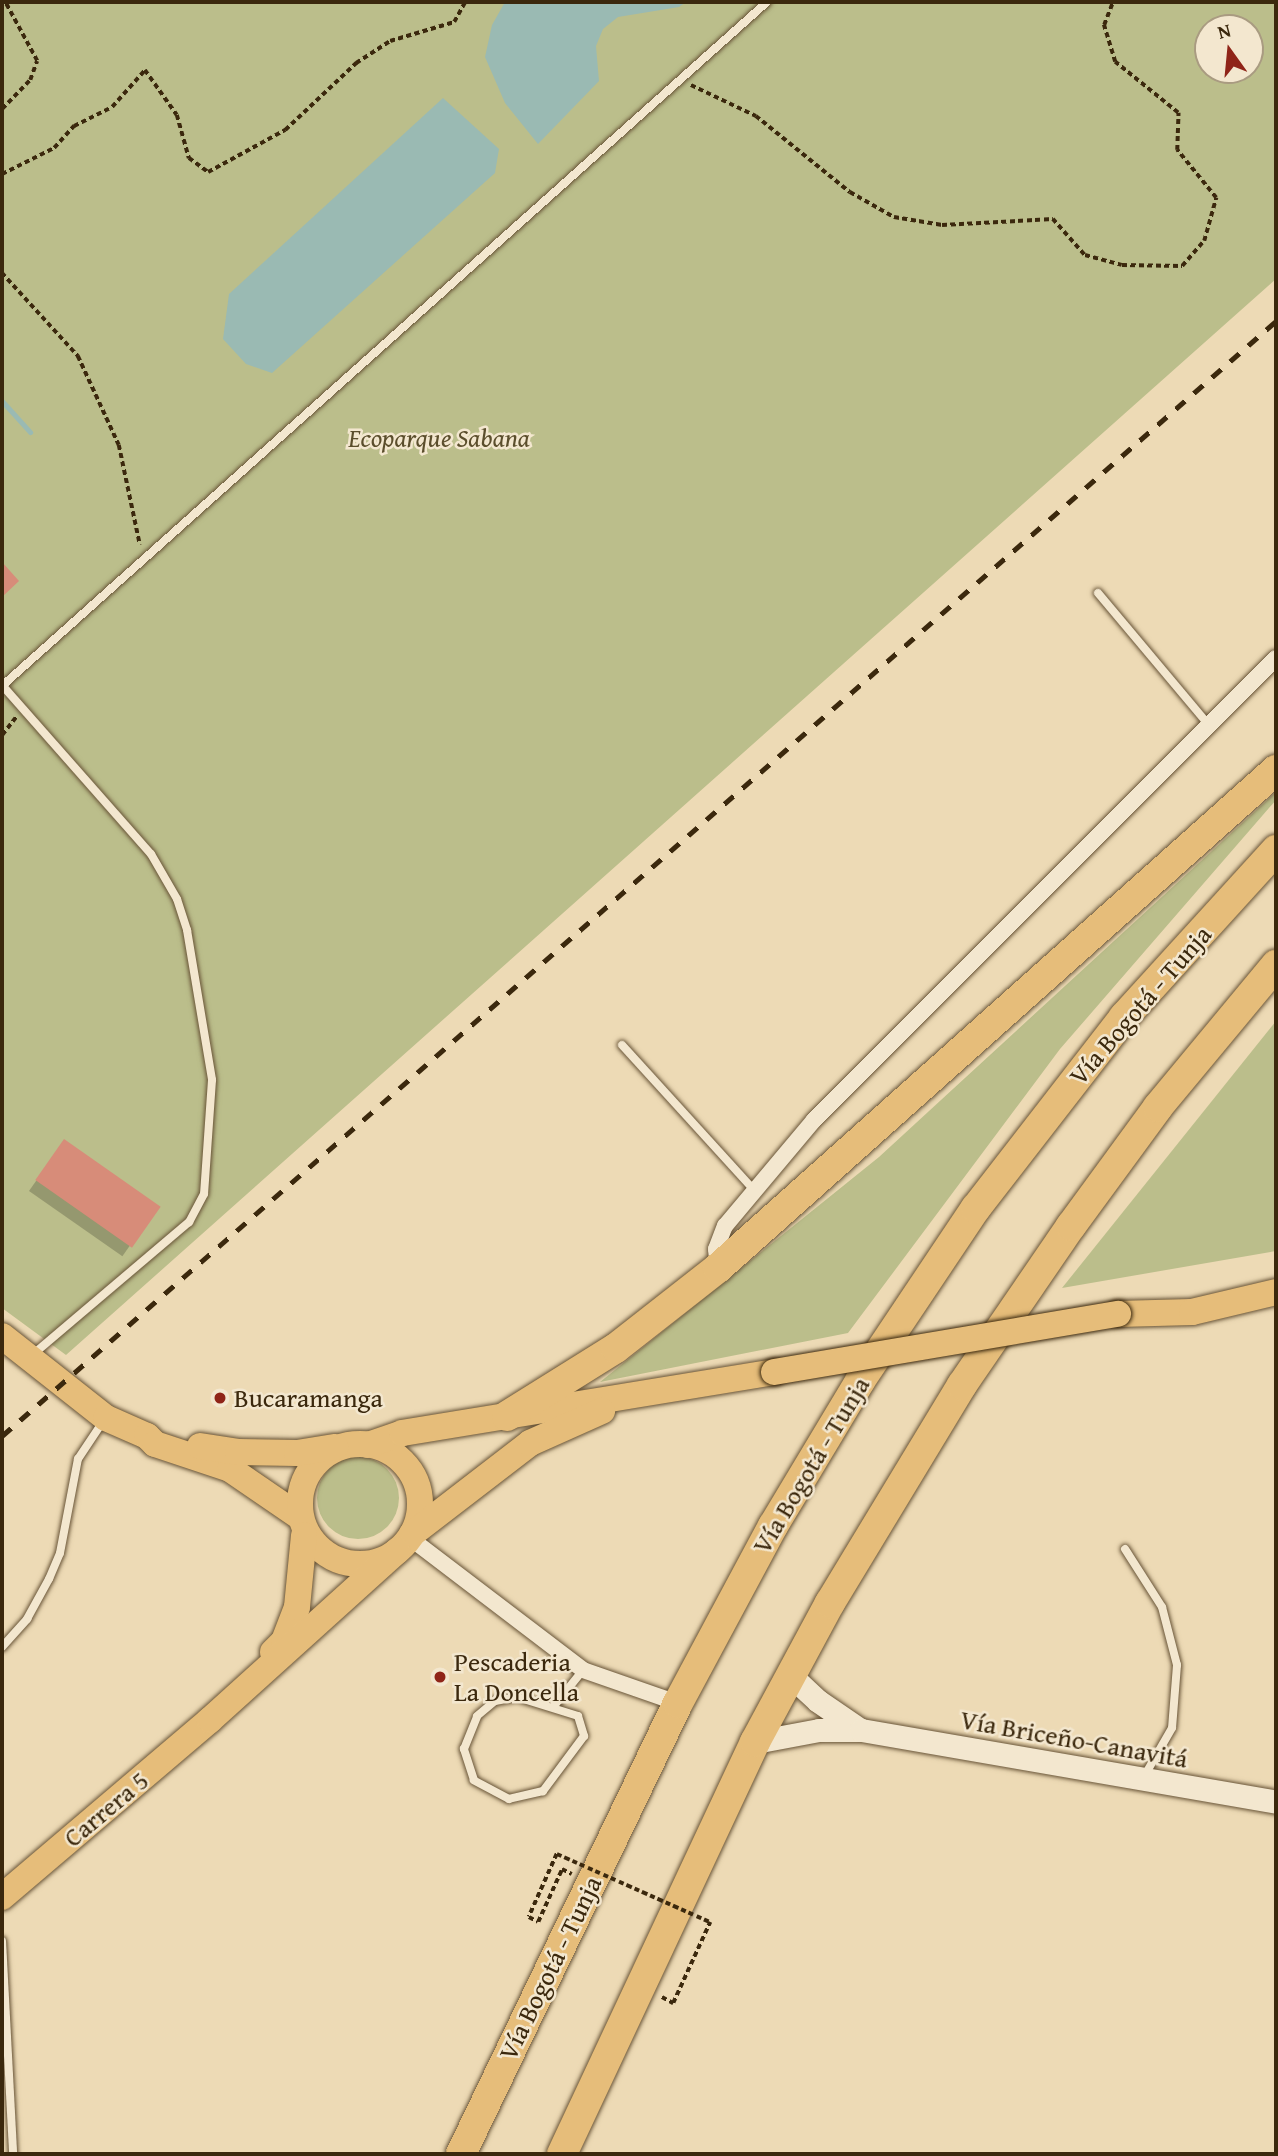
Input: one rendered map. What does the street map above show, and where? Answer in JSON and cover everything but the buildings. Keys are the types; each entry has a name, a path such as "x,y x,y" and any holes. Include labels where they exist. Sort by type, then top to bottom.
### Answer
{"highway":[{"path":"507,1416 616,1348 718,1268 1276,770"},
{"name":"Vía Bogotá - Tunja","path":"461,2154 678,1703 780,1515 860,1381 976,1208 1124,1017 1276,850"},
{"path":"562,2154 755,1742 790,1675 962,1385 1158,1107 1276,965"}],"main road":[{"path":"147,1436 159,1434 238,1452 297,1453 369,1445 402,1433 1118,1314 1192,1312 1276,1292"},
{"path":"2,1336 106,1418 147,1436 155,1444 230,1469 302,1526 325,1553 348,1563 374,1562 406,1541 530,1443 610,1408 655,1401 668,1390"},
{"path":"369,1445 400,1459 414,1478 420,1512 406,1541"},
{"path":"302,1526 302,1488 308,1474 316,1462 341,1447"},
{"name":"Carrera 5","path":"210,1720 284,1641 304,1571 302,1526"},
{"name":"Carrera 5","path":"2,1898 210,1720 406,1541"},
{"path":"790,1675 831,1712 862,1730"},
{"path":"755,1742 819,1730 862,1730"},
{"name":"Vía Briceño-Canavitá","path":"862,1730 1142,1781 1276,1802"}],"street":[{"path":"718,1268 720,1236 814,1120 1207,723 1276,658"},
{"path":"406,1541 583,1670 678,1703"}],"lane":[{"path":"30,1357 189,1222 204,1194 212,1080 187,930 177,899 151,854 2,685 767,2"},
{"path":"1098,593 1207,723"},
{"path":"622,1045 755,1191"},
{"path":"2,1647 27,1619 49,1579 60,1553 78,1460 106,1418"},
{"path":"1125,1549 1162,1608 1177,1665 1172,1728 1142,1781"},
{"path":"554,1706 583,1670"},
{"path":"517,1697 554,1706 578,1716 584,1736 543,1791 509,1799 474,1780 464,1749 477,1716 495,1701 517,1697"},
{"path":"2,1941 13,2154"}],"path":[{"path":"2,109 30,80 37,61 5,2"},
{"path":"2,174 54,148 74,126 112,107 145,70 177,115 189,158 208,172 285,130 356,63 390,41 454,22 466,2"},
{"path":"679,79 756,117 850,192 894,217 942,225 1053,219 1085,256 1122,265 1182,265 1204,241 1216,198 1177,150 1178,113 1115,62 1104,25 1114,2"},
{"path":"2,273 78,356 119,445 143,559"},
{"path":"2,735 22,710"},
{"path":"591,1882 562,1869 538,1922 529,1917 557,1854 710,1922 673,2003 662,1997 667,1985"}],"green space":[{"name":"Ecoparque Sabana","path":"2,2 1276,2 1276,279 66,1355 2,1308"},
{"path":"1276,792 1276,800 1060,1049 848,1333 600,1382 879,1157"},
{"path":"1276,1021 1276,1251 1062,1288"},
{"path":"350,1457 366,1457 381,1464 392,1475 399,1490 396,1514 387,1527 366,1539 350,1539 335,1532 324,1521 317,1506 317,1490 324,1475 335,1464"}],"water":[{"path":"505,2 686,2 679,7 618,17 603,29 596,46 599,81 538,144 505,103 485,57 492,25"},
{"path":"443,98 499,149 495,173 272,373 246,364 223,339 229,294"}],"waterway":[{"path":"2,401 30,432"}],"railway":[{"path":"2,1436 1276,321"}],"place":[{"name":"Bucaramanga","path":"220,1398"},
{"name":"Pescaderia La Doncella","path":"440,1677"}]}
